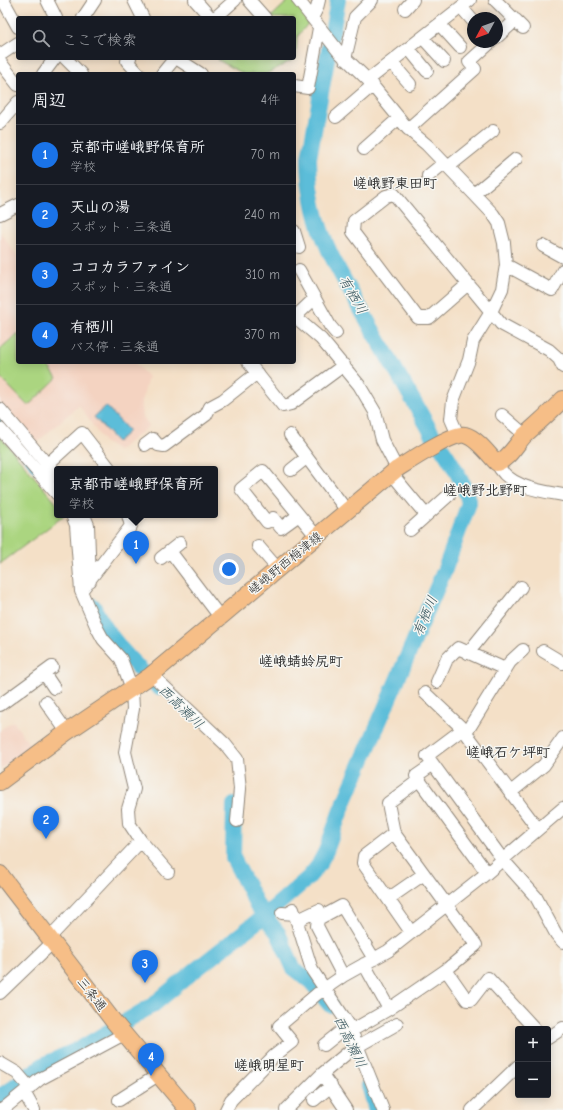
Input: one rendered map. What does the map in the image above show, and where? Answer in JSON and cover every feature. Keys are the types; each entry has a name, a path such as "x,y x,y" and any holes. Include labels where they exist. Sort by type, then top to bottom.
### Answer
{"main road":[{"path":"453,437 465,434 497,464 503,461 525,435 544,419 563,399"},
{"name":"嵯峨野西梅津線","path":"0,782 66,732 150,677 277,568 395,472 428,450 453,437"},
{"name":"三条通","path":"0,874 50,941 120,1030 188,1110"}],"street":[{"path":"3,0 16,23"},
{"path":"47,0 55,16"},
{"path":"88,16 95,0"},
{"path":"134,0 142,16"},
{"path":"195,0 209,16"},
{"path":"217,16 235,0"},
{"path":"249,0 263,16"},
{"path":"298,0 320,30 342,56 370,83 408,130 446,165 499,223 504,243 506,265 502,288 491,312 473,341 469,360 453,401 451,419 453,437"},
{"path":"312,18 319,0"},
{"path":"342,56 354,17 372,0"},
{"path":"495,0 520,24 503,34"},
{"path":"336,118 392,62 466,4"},
{"path":"440,25 460,47"},
{"path":"296,86 308,88 320,30"},
{"path":"423,38 444,61"},
{"path":"0,55 16,44"},
{"path":"408,130 475,69 469,62 484,48"},
{"path":"409,49 428,71"},
{"path":"44,72 54,60"},
{"path":"67,60 79,72"},
{"path":"128,60 127,62 137,72"},
{"path":"164,72 173,60"},
{"path":"178,60 198,72"},
{"path":"392,62 410,84"},
{"path":"1,67 16,83"},
{"path":"0,123 16,104"},
{"path":"364,149 399,118"},
{"path":"428,176 446,165 492,131"},
{"path":"474,194 516,159"},
{"path":"468,284 429,318 418,318 353,232 354,221 386,196 394,194 501,324 562,358"},
{"path":"0,214 16,207"},
{"path":"296,237 299,247"},
{"path":"543,246 563,257"},
{"path":"506,265 552,290 563,270"},
{"path":"299,270 314,299 330,326 336,333"},
{"path":"296,316 314,299"},
{"path":"296,318 321,339 344,365 375,412 382,440 395,472 426,515"},
{"path":"250,364 283,406 291,404 344,365"},
{"path":"145,445 154,439 158,445 169,448 206,415 210,407 223,400 257,373"},
{"path":"0,409 54,472"},
{"path":"502,415 525,435"},
{"path":"0,429 54,490"},
{"path":"38,473 47,463 82,433 108,466"},
{"path":"290,436 348,511"},
{"path":"290,470 306,458"},
{"path":"497,464 501,472 516,482 539,491 563,495"},
{"path":"299,515 281,528 273,518 267,522 241,489 263,471 299,515 317,537"},
{"path":"410,530 449,495"},
{"path":"73,518 76,525 81,591 97,628 121,659 132,688 133,709 125,752 134,789 128,809 129,823 141,841 168,872"},
{"path":"85,518 88,525 90,580"},
{"path":"81,591 131,526 129,518"},
{"path":"258,546 277,568"},
{"path":"170,550 220,616"},
{"path":"468,653 521,586"},
{"path":"436,682 447,659 458,648 505,669"},
{"path":"523,650 510,662 464,731 427,756 432,765 503,860 536,898 556,934 563,942"},
{"path":"543,651 563,663"},
{"path":"0,705 48,670 54,688"},
{"path":"150,677 225,744 238,759 240,789 237,821"},
{"path":"425,693 464,731 538,828"},
{"path":"46,702 66,732"},
{"path":"510,792 544,765 563,738"},
{"path":"432,765 416,776 487,873"},
{"path":"324,1045 347,1028 389,1009 446,970 476,945 394,833 388,803 420,780"},
{"path":"226,1110 231,1100 274,1056 292,1042 279,1026 321,991 343,976 388,951 503,860 538,828 563,808"},
{"path":"394,833 364,856 363,863 411,932"},
{"path":"0,993 50,941 141,841"},
{"path":"388,899 424,874"},
{"path":"343,976 317,926 318,919 342,906 369,961 389,1009"},
{"path":"282,913 296,914 319,910"},
{"path":"296,914 312,970 321,991 347,1028 354,1047 383,1110"},
{"path":"446,970 467,1000 471,1000 488,978 532,1026"},
{"path":"286,1110 322,1074 354,1047 396,1024"},
{"path":"551,1036 563,1028"},
{"path":"2,1110 27,1088 120,1030"},
{"path":"0,1063 18,1075 27,1088 34,1110"},
{"path":"472,1110 515,1069"},
{"path":"322,1074 346,1110"},
{"path":"119,1100 158,1075"},
{"path":"314,1100 331,1086"}],"shaded area":[{"path":"0,232 16,254 16,364 136,364 148,377 141,405 143,417 149,426 118,451 104,442 79,405 35,444 0,405"},
{"path":"13,721 31,747 0,769 0,730"}],"green space":[{"path":"289,0 294,0 310,21 297,37 296,58 296,16 272,16"},
{"path":"218,60 292,60 270,72 240,72"},
{"path":"16,335 16,364 46,364 57,378 28,406 0,377 0,349"},
{"path":"0,436 54,500 54,518 61,518 0,564"}],"water":[{"path":"106,406 129,431 117,442 94,417"}],"waterway":[{"name":"有栖川","path":"0,1097 43,1065 81,1048 153,1005 269,912 308,878 318,866 326,851 341,810 445,569 469,503 455,468 434,437 337,268 320,229 314,207 309,158 338,0"},
{"name":"西高瀬川","path":"0,419 48,476"},
{"name":"西高瀬川","path":"93,606 106,629 121,649 158,687"},
{"name":"西高瀬川","path":"234,805 233,858 258,907"},
{"name":"西高瀬川","path":"270,923 278,933 294,969 311,982 330,1005"},
{"name":"西高瀬川","path":"369,1085 376,1110"}],"place":[{"name":"京都市嵯峨野保育所","path":"136,564"},
{"name":"天山の湯","path":"46,839"},
{"name":"ココカラファイン","path":"145,983"},
{"name":"有栖川","path":"151,1076"}],"district":[{"name":"嵯峨野東田町","path":"395,183"},
{"name":"嵯峨野北野町","path":"485,490"},
{"name":"嵯峨蜻蛉尻町","path":"301,661"},
{"name":"嵯峨石ケ坪町","path":"508,752"},
{"name":"嵯峨明星町","path":"269,1065"}]}
